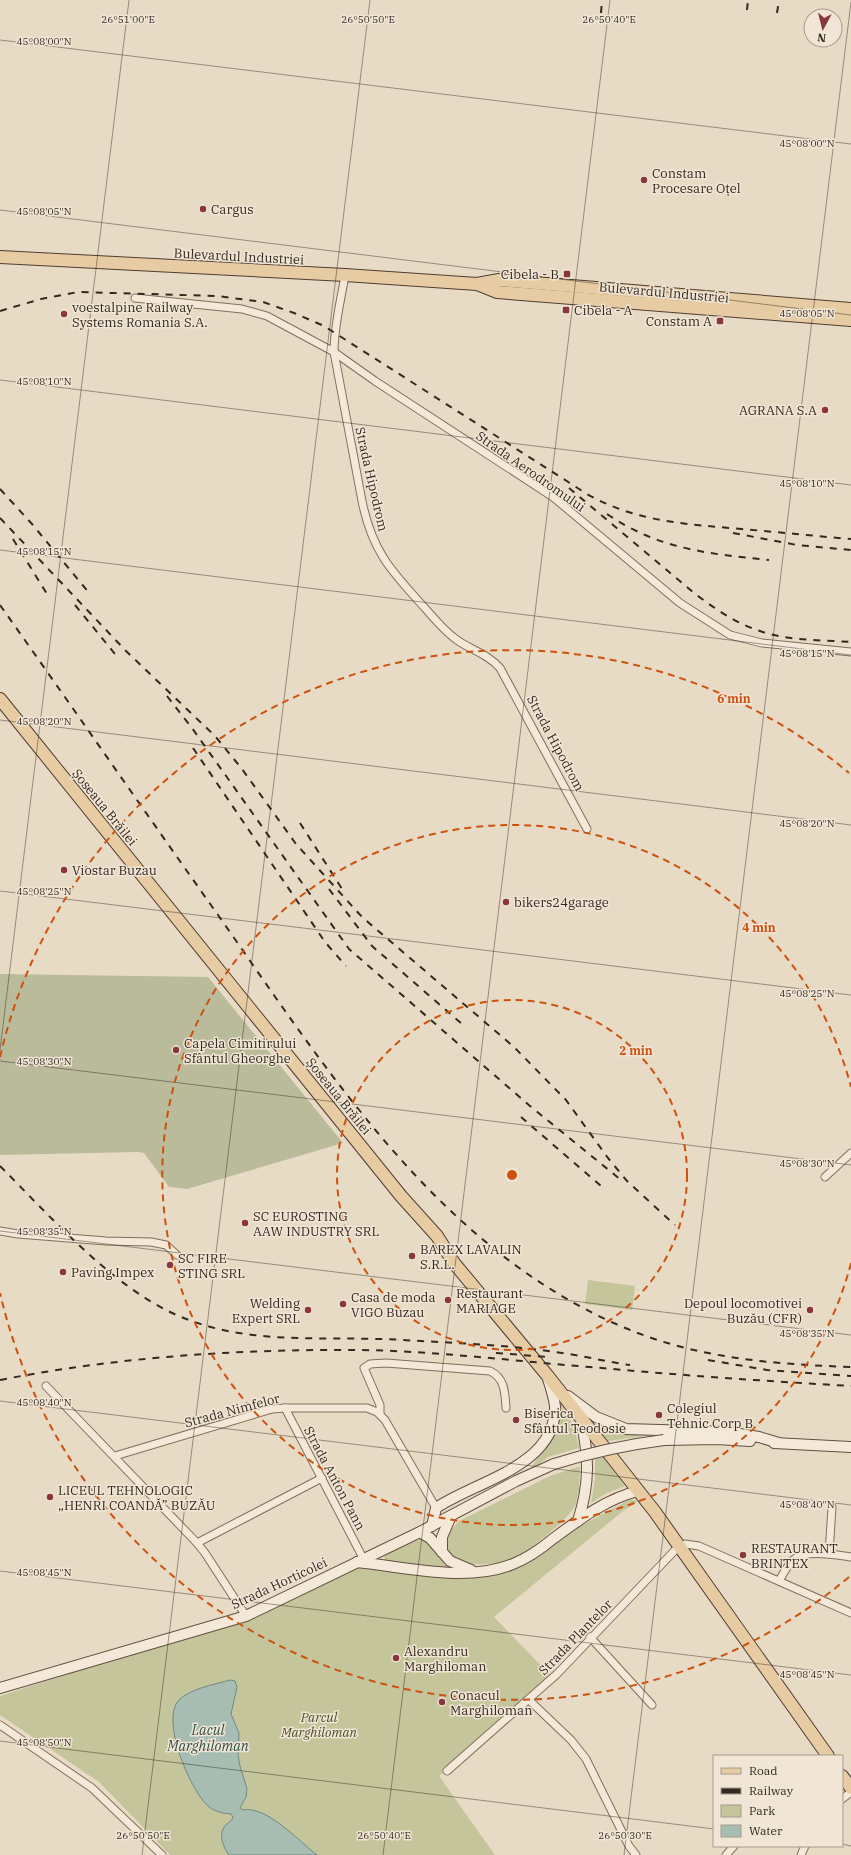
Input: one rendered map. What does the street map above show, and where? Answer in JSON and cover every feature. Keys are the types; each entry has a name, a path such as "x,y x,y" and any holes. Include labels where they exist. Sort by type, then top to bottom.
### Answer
{"main road":[{"name":"Bulevardul Industriei","path":"0,257 345,275 477,284 499,280 851,309"},
{"name":"Bulevardul Industriei","path":"477,284 498,292 851,320"},
{"name":"Șoseaua Brăilei","path":"0,698 401,1196 437,1236 454,1263 557,1387 679,1546 827,1755"},
{"path":"547,1375 572,1400 586,1411 618,1428 635,1430 727,1432 758,1437 779,1443 851,1447"},
{"path":"432,1526 436,1508 518,1465 538,1451 550,1433 555,1414 555,1405 547,1375"},
{"path":"578,1521 588,1468 581,1418"},
{"name":"Strada Horticolei","path":"0,1688 246,1616 359,1560 420,1532 516,1481 554,1464 619,1446 664,1440 717,1439 779,1443"},
{"path":"359,1560 393,1566 454,1573 495,1569 513,1564 539,1549 609,1501 638,1491"},
{"path":"442,1552 442,1537 450,1516"},
{"path":"420,1532 430,1538 450,1561 475,1572"},
{"path":"380,1551 378,1557 379,1560 393,1566"},
{"path":"843,1777 851,1788"}],"street":[{"name":"Strada Hipodrom","path":"345,275 337,323 334,332 334,352 366,521 382,558 444,629 456,639 487,656 500,668 587,829"},
{"name":"Strada Aerodromului","path":"135,298 242,309 267,316 334,352 375,381 553,497 680,603 730,635 762,643 851,652"},
{"path":"824,1177 851,1153"},
{"path":"0,1230 18,1234 106,1241 151,1242 166,1245 177,1254"},
{"path":"436,1508 380,1414 380,1405 364,1368 370,1364 386,1363 490,1371 495,1373 503,1384 506,1408"},
{"path":"46,1386 115,1456 206,1553 246,1616"},
{"name":"Strada Nimfelor","path":"115,1456 272,1410 285,1408 367,1408 380,1414"},
{"name":"Strada Anton Pann","path":"285,1408 322,1478 359,1560"},
{"path":"197,1543 322,1478"},
{"path":"829,1554 832,1507"},
{"path":"679,1546 685,1544 699,1546 851,1613"},
{"name":"Strada Plantelor","path":"447,1771 557,1674 590,1637 679,1546"},
{"path":"779,1581 789,1565 802,1554 829,1554 851,1557"},
{"path":"590,1637 652,1705"},
{"path":"529,1700 571,1740 586,1759 629,1846 636,1855"},
{"path":"0,1725 92,1788 162,1855"},
{"path":"843,1799 851,1792"},
{"path":"726,1855 733,1847"}],"green space":[{"path":"0,974 208,977 343,1143 187,1189 169,1187 144,1153 0,1155"},
{"path":"588,1280 635,1286 632,1310 585,1304"},
{"path":"559,1401 572,1423 579,1448 548,1457 531,1471 509,1479 532,1467 537,1458 546,1448 555,1430"},
{"path":"592,1419 672,1432 608,1441 592,1422"},
{"path":"603,1457 625,1486 607,1493 591,1503 595,1479 595,1458"},
{"path":"580,1467 579,1491 575,1507 562,1522 530,1549 516,1558 501,1563 469,1565 456,1562 445,1550 446,1536 459,1521 550,1476"},
{"name":"Parcul Marghiloman","path":"629,1500 635,1500 637,1502 623,1511 494,1617 551,1676 439,1776 495,1855 170,1855 99,1782 0,1715 0,1696 246,1616 347,1565 436,1571 495,1569 545,1545"},
{"path":"423,1538 435,1550 445,1565 450,1568 449,1570 385,1561 384,1556 387,1553"}],"water":[{"name":"Lacul Marghiloman","path":"230,1680 235,1681 237,1687 231,1714 239,1733 238,1755 247,1789 246,1797 240,1808 243,1810 252,1810 262,1813 272,1819 317,1855 229,1855 223,1844 222,1831 233,1817 231,1814 218,1812 209,1807 199,1796 192,1784 179,1754 173,1722 174,1710 179,1700 183,1696 203,1687"}],"railway":[{"path":"601,13 602,0"},
{"path":"747,10 748,0"},
{"path":"777,13 779,0"},
{"path":"0,311 41,299 78,292 217,296 263,302 324,326 587,494 624,511 681,523 851,539"},
{"path":"569,488 694,593 717,610 733,619 751,628 782,637 805,640 851,642"},
{"path":"0,489 32,524 90,594"},
{"path":"607,514 626,526 645,535 685,548 769,560"},
{"path":"0,518 126,651 215,736 242,769 296,844 362,917 514,1047 566,1100 608,1158 627,1181 675,1225"},
{"path":"733,533 797,545 851,550"},
{"path":"13,539 47,594"},
{"path":"0,605 301,1033 344,1091 390,1148 440,1200 493,1248 552,1290 616,1324 673,1345 702,1352 761,1361 851,1367"},
{"path":"75,605 115,654"},
{"path":"167,696 192,728 349,949 530,1106 621,1180"},
{"path":"193,748 325,942 346,966"},
{"path":"300,823 344,892"},
{"path":"329,889 372,946 462,1024"},
{"path":"521,1117 601,1186"},
{"path":"0,1166 79,1245 122,1282 145,1298 168,1311 196,1323 254,1335 284,1338 403,1340 503,1346 571,1354 630,1365"},
{"path":"0,1380 89,1365 178,1356 268,1351 359,1350 446,1354 561,1365 851,1386"},
{"path":"496,1353 548,1357"},
{"path":"708,1360 767,1370 851,1376"}],"place":[{"name":"Constam Procesare Oțel","path":"644,180"},
{"name":"Cargus","path":"203,209"},
{"name":"Cibela - B","path":"567,274"},
{"name":"Cibela - A","path":"566,310"},
{"name":"voestalpine Railway Systems Romania S.A.","path":"64,314"},
{"name":"Constam A","path":"720,321"},
{"name":"AGRANA S.A","path":"825,410"},
{"name":"Viostar Buzau","path":"64,870"},
{"name":"bikers24garage","path":"506,902"},
{"name":"Capela Cimitirului Sfântul Gheorghe","path":"176,1050"},
{"name":"SC EUROSTING AAW INDUSTRY SRL","path":"245,1223"},
{"name":"BAREX LAVALIN S.R.L.","path":"412,1256"},
{"name":"SC FIRE STING SRL","path":"170,1265"},
{"name":"Paving Impex","path":"63,1272"},
{"name":"Restaurant MARIAGE","path":"448,1300"},
{"name":"Casa de moda VIGO Buzau","path":"343,1304"},
{"name":"Welding Expert SRL","path":"308,1310"},
{"name":"Depoul locomotivei Buzău (CFR)","path":"810,1310"},
{"name":"Colegiul Tehnic Corp B","path":"659,1415"},
{"name":"Biserica Sfântul Teodosie","path":"516,1420"},
{"name":"LICEUL TEHNOLOGIC „HENRI COANDĂ” BUZĂU","path":"50,1497"},
{"name":"RESTAURANT BRINTEX","path":"743,1555"},
{"name":"Alexandru Marghiloman","path":"396,1658"},
{"name":"Conacul Marghiloman","path":"442,1702"}]}
